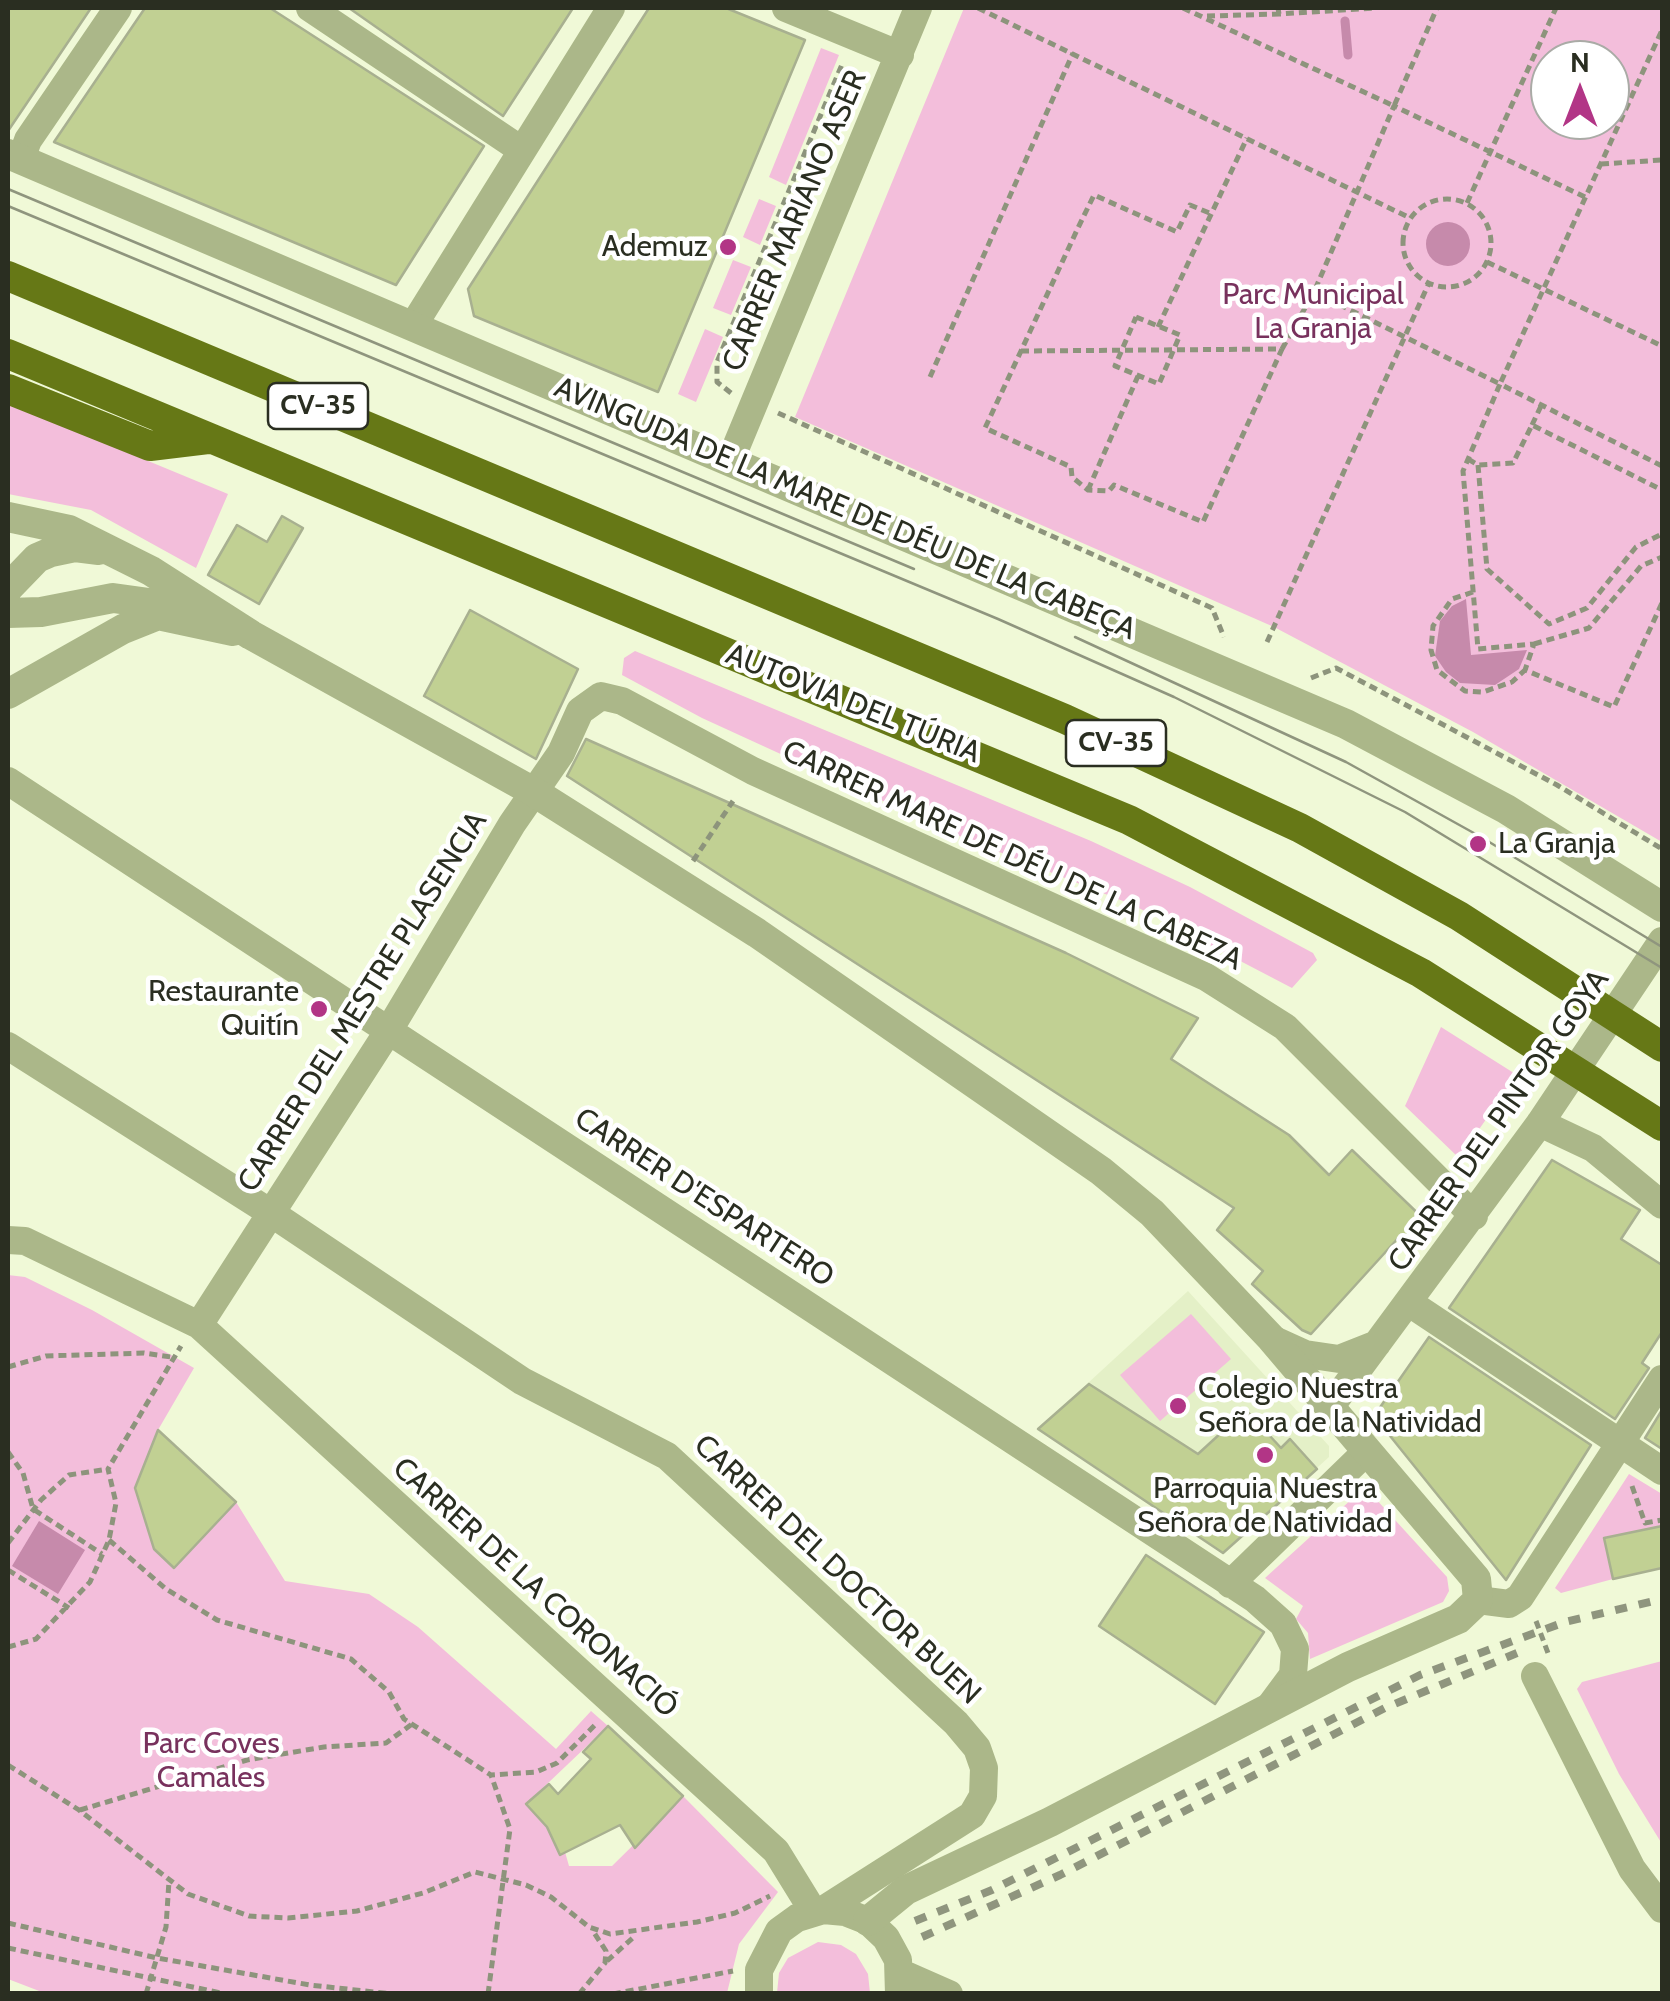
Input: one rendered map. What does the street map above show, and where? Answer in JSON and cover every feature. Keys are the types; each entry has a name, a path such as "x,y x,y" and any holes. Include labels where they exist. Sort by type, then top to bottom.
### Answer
{"highway":[{"name":"CV-35","path":"8,276 1065,719 1300,828 1459,916 1653,1040"},
{"name":"AUTOVIA DEL TÚRIA","path":"8,354 1129,820 1280,895 1546,1049 1662,1126"},
{"path":"8,389 150,446 211,438"}],"street":[{"path":"14,156 118,8"},
{"path":"310,8 520,149"},
{"path":"413,326 611,8"},
{"path":"786,8 900,55"},
{"name":"CARRER MARIANO ASER","path":"732,459 918,8"},
{"name":"AVINGUDA DE LA MARE DE DÉU DE LA CABEÇA","path":"14,156 1346,724 1506,808 1662,907"},
{"path":"8,516 69,530 176,585 251,635 534,792 756,932 1101,1171 1152,1212 1330,1406 1463,1560 1476,1580 1478,1600"},
{"path":"8,588 38,558 50,552 75,547 112,553"},
{"path":"8,613 41,612 113,598 144,599 251,635"},
{"path":"8,694 123,629 158,615 251,635"},
{"name":"CARRER MARE DE DÉU DE LA CABEZA","path":"580,711 601,696 622,700 770,779 1206,976 1285,1026 1474,1216"},
{"name":"CARRER DEL MESTRE PLASENCIA","path":"199,1325 390,1030 561,752 580,711"},
{"name":"CARRER D'ESPARTERO","path":"8,780 1270,1611 1292,1638 1292,1676 1270,1706"},
{"name":"CARRER DEL PINTOR GOYA","path":"1330,1406 1474,1216 1662,941"},
{"name":"CARRER DEL DOCTOR BUEN","path":"8,1046 271,1212 522,1382 667,1456 956,1724 977,1748 984,1768 983,1796 972,1815 818,1911"},
{"path":"1540,1122 1593,1148 1662,1205"},
{"name":"CARRER DE LA CORONACIÓ","path":"8,1240 26,1240 199,1325 776,1852 818,1911"},
{"path":"1411,1304 1624,1456 1662,1471"},
{"name":"CARRER DEL PINTOR GOYA","path":"1270,1338 1304,1354 1339,1360 1358,1354 1386,1336"},
{"path":"1478,1600 1509,1604 1520,1598 1624,1456 1662,1379"},
{"path":"1230,1584 1367,1451"},
{"path":"868,1922 906,1890 1050,1822 1270,1706 1458,1619 1478,1600"},
{"path":"1536,1676 1632,1870 1662,1909"},
{"path":"753,1981 766,1950 779,1932 818,1911 845,1912 868,1922 886,1938 899,1983 949,1994"}],"path":[{"path":"978,8 1410,218"},
{"path":"1183,8 1585,197"},
{"path":"1202,16 1375,8"},
{"path":"1212,214 1190,205 1177,232 1094,195 985,428 1071,467 1072,477 1088,490 1109,491 1114,485 1203,522 1282,349 1314,292 1437,8"},
{"path":"1467,203 1556,8"},
{"path":"1662,30 1463,471 1478,649 1534,644 1589,628 1641,566 1662,557"},
{"path":"930,377 1074,53"},
{"path":"738,396 717,382 718,362 843,63"},
{"path":"1158,327 1247,138"},
{"path":"1601,164 1662,160"},
{"path":"1442,199 1467,203 1478,211 1491,235 1487,262 1468,282 1456,286 1429,283 1416,275 1402,248 1410,218 1418,209 1442,199"},
{"path":"1487,262 1662,346"},
{"path":"1268,642 1429,283"},
{"path":"1314,292 1662,466"},
{"path":"1136,317 1180,335 1159,384 1138,376 1115,366 1136,317"},
{"path":"1021,351 1282,349"},
{"path":"1088,490 1138,376"},
{"path":"1468,459 1478,465 1513,463 1541,406"},
{"path":"771,410 1212,608 1215,619"},
{"path":"1532,425 1662,490"},
{"path":"1478,465 1487,569 1549,624 1574,617 1586,608 1636,547 1662,534"},
{"path":"1473,592 1452,599 1433,626 1430,638 1437,670 1465,691 1483,692 1512,682 1525,670 1534,644"},
{"path":"1525,670 1614,707 1662,603"},
{"path":"1328,672 1336,668 1558,785 1662,849"},
{"path":"693,861 732,800"},
{"path":"8,1367 46,1356 144,1352 171,1357 108,1470 116,1503 110,1540 90,1582 70,1608 36,1639 8,1648"},
{"path":"8,1452 23,1473 33,1510 102,1554"},
{"path":"1624,1456 1644,1524 1662,1520"},
{"path":"8,1543 33,1510 69,1475 108,1470"},
{"path":"110,1540 166,1590 217,1620 351,1660 389,1692 412,1724 491,1776 510,1830 488,1994"},
{"path":"8,1570 70,1608"},
{"path":"491,1776 536,1772 557,1764 615,1706"},
{"path":"79,1810 247,1760 324,1747 386,1744 412,1724"},
{"path":"8,1766 79,1810 169,1882 227,1910 288,1918 357,1912 423,1894 475,1872 550,1897 600,1938 605,1964"},
{"path":"146,1994 166,1927 169,1882"},
{"path":"589,1927 610,1934 638,1933 735,1913 778,1892"},
{"path":"8,1923 157,1958 310,1986 392,1994"},
{"path":"579,1994 638,1933"},
{"path":"8,1948 226,1994"},
{"path":"613,1994 680,1984 753,1981"}],"shaded area":[{"path":"1448,222 1464,228 1470,244 1464,260 1448,266 1432,260 1426,244 1432,228"},
{"path":"1466,599 1471,655 1527,650 1519,669 1495,685 1460,683 1435,656 1440,621 1452,606"},
{"name":"Colegio Nuestra Señora de la Natividad","path":"1188,1291 1329,1446 1329,1457 1223,1553 1038,1429"},
{"path":"39,1521 85,1550 58,1594 12,1566"}],"green space":[{"name":"Parc Municipal La Granja","path":"964,8 1662,8 1662,842 1473,732 1274,627 795,417"},
{"path":"821,48 839,55 786,185 769,177"},
{"path":"759,199 776,206 760,245 743,237"},
{"path":"733,260 751,267 731,315 713,308"},
{"path":"705,329 723,337 696,402 678,394"},
{"path":"8,403 228,494 196,568 91,510 8,494"},
{"path":"635,651 1091,841 1190,887 1313,953 1317,960 1292,988 1133,905 964,838 702,718 622,675 624,658"},
{"path":"1441,1027 1517,1075 1459,1158 1405,1106"},
{"name":"Parc Coves Camales","path":"8,1275 25,1277 92,1310 194,1368 158,1430 135,1488 154,1549 174,1568 236,1502 285,1581 369,1594 418,1627 556,1749 591,1711 608,1726 526,1804 547,1827 560,1854 565,1852 569,1866 612,1866 683,1796 778,1892 739,1944 727,1993 47,1994 8,1979"},
{"path":"1191,1314 1231,1359 1160,1421 1120,1375"},
{"path":"1629,1474 1662,1494 1662,1526 1604,1539 1613,1579 1561,1593 1555,1588"},
{"path":"1365,1487 1447,1577 1449,1591 1443,1602 1310,1659 1308,1633 1296,1619 1303,1606 1265,1578"},
{"path":"1662,1661 1662,1844 1619,1774 1577,1689 1582,1682"},
{"path":"818,1942 841,1945 856,1954 868,1974 870,1993 777,1993 779,1973 788,1958"}],"building":[{"path":"8,8 91,8 8,131"},
{"path":"145,8 270,8 484,146 396,285 54,142"},
{"path":"349,8 573,8 503,116"},
{"path":"649,8 726,8 805,40 658,392 474,316 468,289"},
{"path":"282,516 303,528 259,604 208,575 237,525 267,542"},
{"path":"470,610 578,669 536,759 424,696"},
{"path":"586,739 1066,953 1198,1018 1171,1059 1289,1135 1329,1175 1352,1150 1430,1225 1414,1247 1401,1235 1311,1334 1302,1330 1252,1284 1263,1271 1217,1230 1234,1208 567,776"},
{"path":"1552,1160 1640,1210 1621,1239 1662,1265 1662,1332 1642,1363 1649,1368 1615,1419 1449,1308"},
{"path":"1429,1337 1591,1445 1506,1580 1374,1416"},
{"path":"1089,1384 1198,1454 1246,1410 1281,1448 1290,1439 1317,1469 1223,1553 1038,1429"},
{"path":"1662,1410 1662,1449 1645,1438"},
{"path":"158,1430 236,1502 174,1568 154,1549 135,1488"},
{"path":"1662,1526 1662,1568 1613,1579 1604,1538"},
{"path":"1146,1555 1264,1632 1215,1704 1099,1626"},
{"path":"608,1726 683,1796 635,1848 620,1825 560,1855 547,1827 526,1804 549,1784 558,1794 591,1759 583,1752"}],"waterway":[{"path":"1345,21 1348,55"}],"tram line":[{"path":"8,189 914,569"},
{"path":"8,206 998,619 1174,697 1405,812 1662,968"},
{"path":"1075,637 1346,762 1481,837 1662,947"}],"railway":[{"path":"915,1921 992,1890 1420,1675 1565,1622 1662,1599"},
{"path":"922,1937 1060,1875 1385,1708 1517,1653"}],"place":[{"name":"Ademuz","path":"728,247"},
{"name":"La Granja","path":"1478,844"},
{"name":"Restaurante Quitín","path":"319,1009"},
{"name":"Colegio Nuestra Señora de la Natividad","path":"1178,1406"},
{"name":"Parroquia Nuestra Señora de Natividad","path":"1265,1455"}]}
